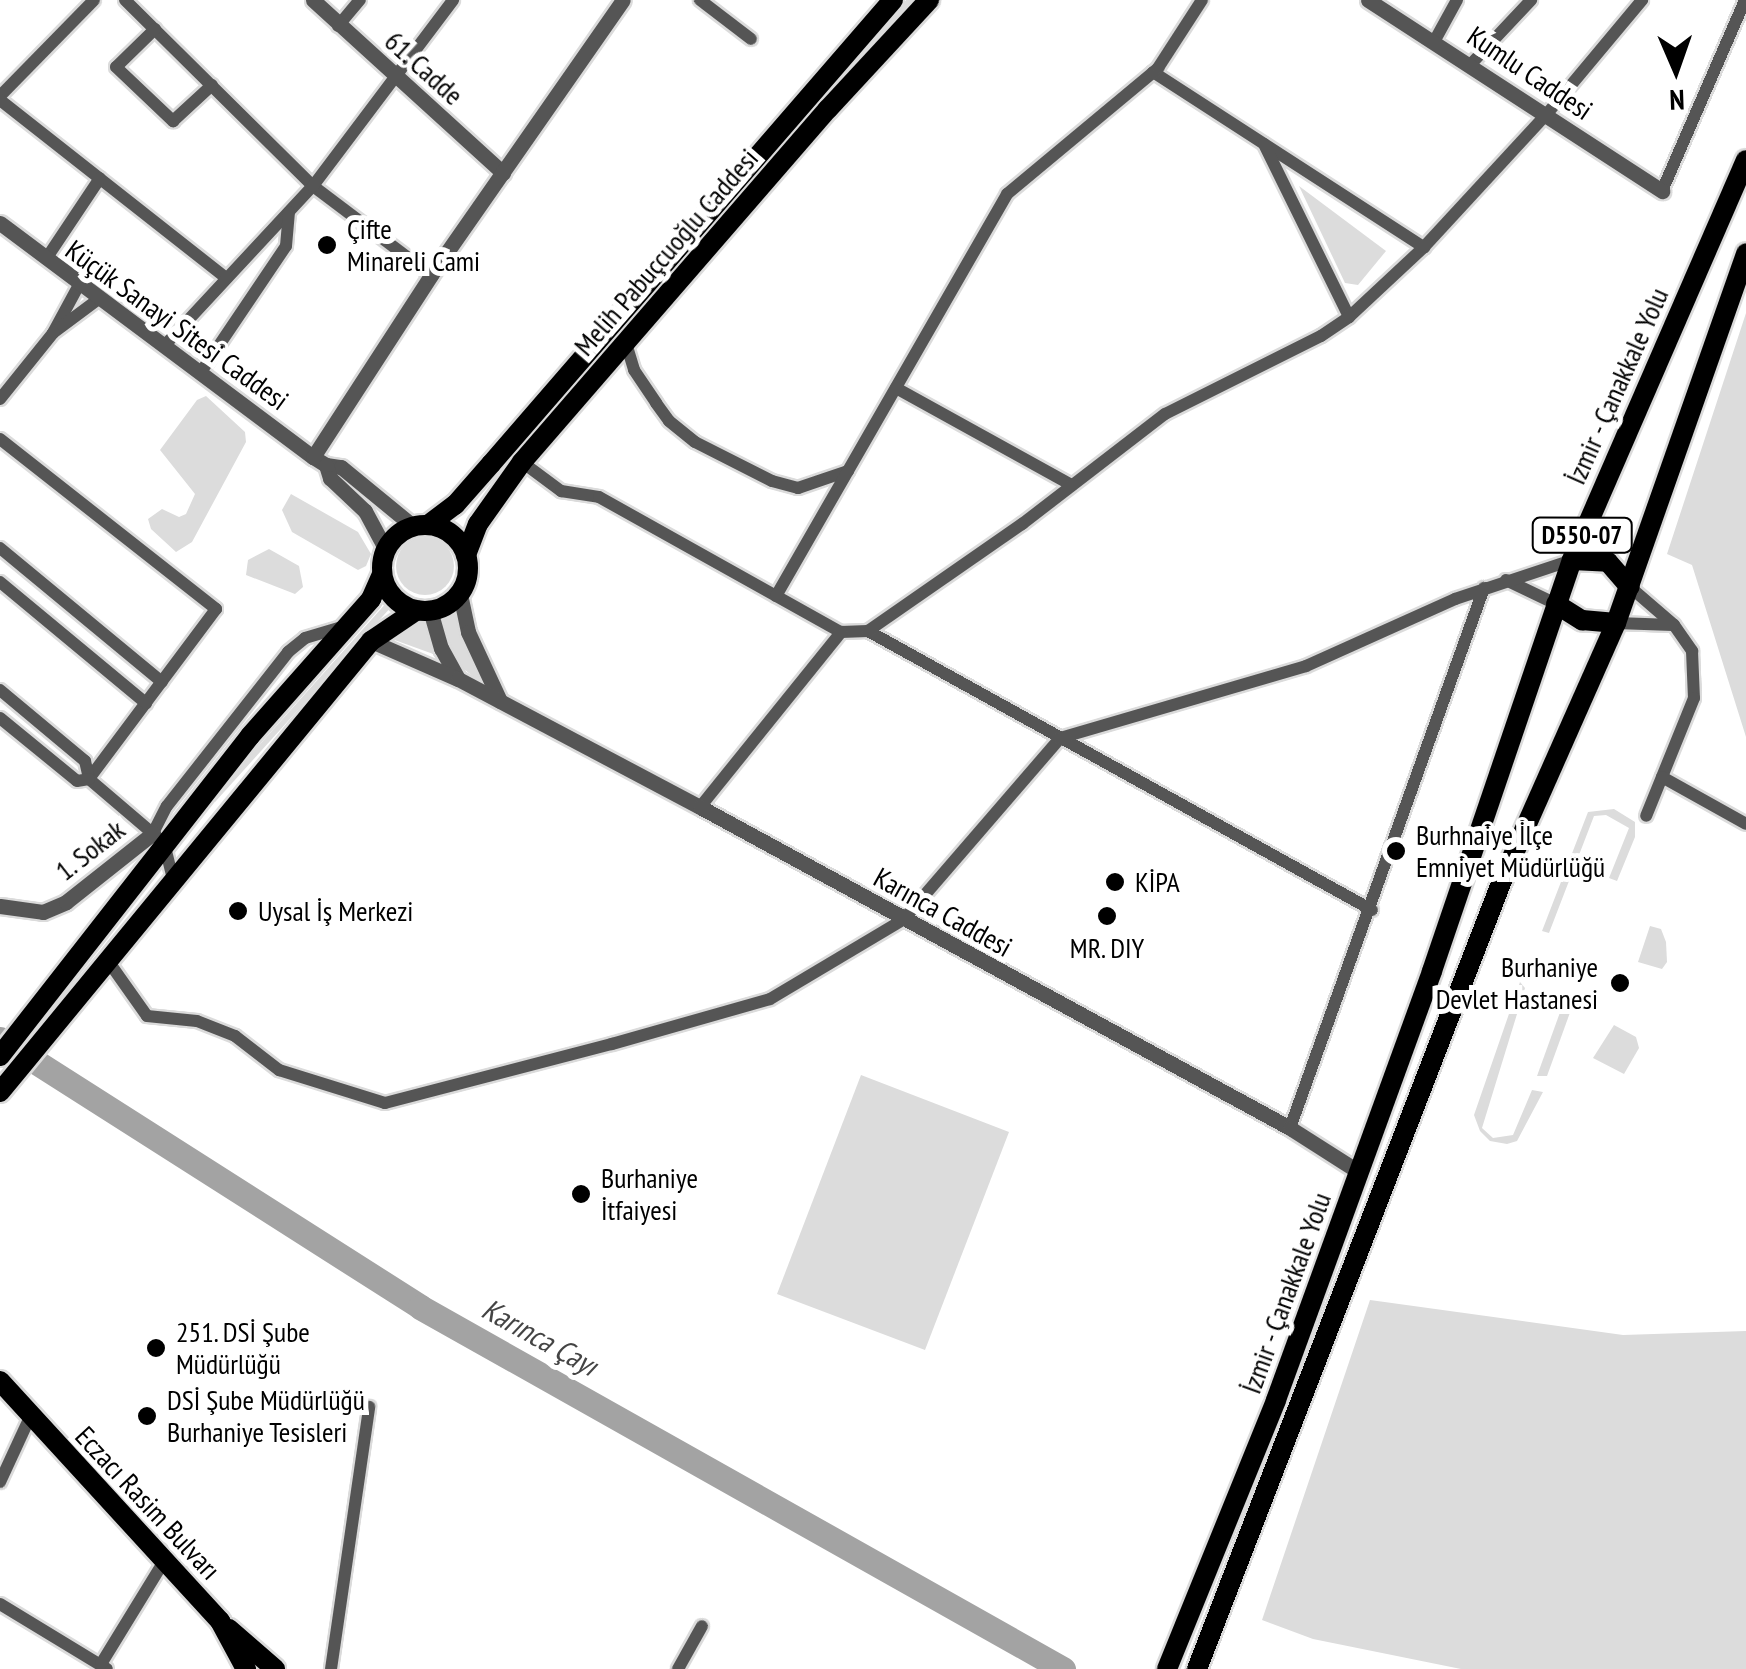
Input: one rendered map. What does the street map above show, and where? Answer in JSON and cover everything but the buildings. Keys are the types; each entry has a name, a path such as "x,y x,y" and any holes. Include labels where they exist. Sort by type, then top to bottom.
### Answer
{"main road":[{"name":"Melih Pabuçcuoğlu Caddesi","path":"421,526 455,504 491,464 893,0"},
{"name":"Melih Pabuçcuoğlu Caddesi","path":"466,555 478,524 522,462 625,340 929,0"},
{"name":"İzmir - Çanakkale Yolu","path":"1167,1669 1276,1400 1447,926 1572,560 1746,160"},
{"name":"D550-07","path":"1196,1669 1503,878 1630,587 1746,254"},
{"path":"0,1056 159,838 371,598 382,574 386,550 401,532 421,526 454,536 466,555 467,574 460,594 371,641 106,958 0,1092"},
{"path":"1572,560 1608,562 1630,587"},
{"path":"382,574 392,595 424,610"},
{"path":"1556,604 1582,620 1616,623"},
{"name":"Eczacı Rasim Bulvarı","path":"0,1381 220,1621 246,1669"},
{"path":"220,1621 275,1669"}],"street":[{"path":"94,0 0,98 226,278"},
{"path":"125,0 314,186 431,276"},
{"name":"61. Cadde","path":"313,0 503,173"},
{"path":"338,26 360,0"},
{"path":"165,344 314,186 453,0"},
{"path":"320,461 431,276 622,0"},
{"path":"700,0 750,39"},
{"path":"776,596 1007,194 1153,72 1202,0"},
{"path":"1435,40 1457,0"},
{"path":"1471,64 1530,0"},
{"path":"868,632 1165,414 1322,336 1349,317 1424,247 1546,115 1642,0"},
{"path":"1662,191 1744,0"},
{"name":"Kumlu Caddesi","path":"1373,1 1662,191"},
{"path":"155,29 116,66 174,121 212,85"},
{"path":"1153,72 1424,247"},
{"path":"1264,144 1349,317"},
{"path":"46,259 100,178"},
{"path":"201,372 286,246 288,212"},
{"name":"Küçük Sanayi Sitesi Caddesi","path":"0,223 320,461 330,478 365,512 386,550"},
{"path":"0,399 53,333 80,283"},
{"path":"53,333 100,298"},
{"path":"625,340 634,370 656,403 669,421 695,442 772,481 798,488 848,471"},
{"path":"896,388 1072,485"},
{"path":"0,439 216,610 89,779 77,780 0,718"},
{"name":"Küçük Sanayi Sitesi Caddesi","path":"320,461 341,466 421,526"},
{"path":"522,462 561,492 599,497 841,632 868,632 1372,910"},
{"path":"0,548 162,682"},
{"path":"106,958 147,1016 210,1026 235,1036 279,1070 385,1102 770,999 904,919 1060,738 1306,666 1484,588 1572,560"},
{"path":"1506,580 1556,604"},
{"path":"0,582 146,703"},
{"path":"1630,587 1674,625 1692,651 1694,698 1646,816"},
{"path":"1290,1128 1372,910 1484,588"},
{"path":"460,594 468,632 500,701"},
{"path":"424,610 458,679"},
{"path":"1616,623 1674,625"},
{"path":"700,807 841,632"},
{"name":"Karınca Caddesi","path":"371,641 458,679 700,807 1290,1128 1359,1172"},
{"path":"0,690 85,761 89,779 159,838 173,878"},
{"path":"1662,778 1746,824"},
{"name":"1. Sokak","path":"0,906 43,912 66,902 159,838"},
{"path":"331,1669 369,1407"},
{"path":"0,1482 30,1417"},
{"path":"0,1604 104,1666 164,1561"},
{"path":"678,1669 702,1626"}],"shaded area":[{"path":"906,0 913,0 628,326 626,323 650,291"},
{"path":"1299,186 1386,251 1358,285 1345,283"},
{"path":"1746,313 1746,737 1692,565 1667,554"},
{"path":"206,396 245,432 246,442 192,542 176,552 151,529 148,519 162,509 179,517 186,514 195,494 160,450 197,400"},
{"path":"291,494 358,532 371,554 366,566 358,570 292,532 282,510"},
{"path":"425,537 446,545 454,566 446,587 425,595 404,587 396,566 404,545"},
{"path":"269,549 299,566 303,587 295,594 246,575 248,560"},
{"path":"388,601 392,606 215,802 211,799"},
{"path":"455,606 461,633 492,691 461,667 452,650 438,612"},
{"path":"422,618 436,655 389,638"},
{"path":"1614,809 1635,822 1635,837 1617,881 1609,878 1629,828 1606,815 1594,816 1549,933 1542,931 1588,812"},
{"path":"1650,926 1661,929 1666,942 1667,962 1662,969 1638,962"},
{"path":"1520,982 1525,988 1482,1128 1493,1138 1513,1135 1532,1090 1543,1092 1517,1141 1507,1144 1490,1141 1480,1131 1474,1115"},
{"path":"1567,993 1576,996 1547,1076 1537,1076"},
{"path":"1614,1025 1636,1037 1639,1048 1624,1074 1593,1058"},
{"path":"861,1075 1009,1132 925,1350 777,1294"},
{"path":"1370,1300 1623,1335 1746,1331 1746,1669 1461,1669 1313,1639 1262,1620"}],"waterway":[{"name":"Karınca Çayı","path":"0,1039 420,1307 1063,1669"}],"place":[{"name":"Çifte Minareli Cami","path":"327,245"},
{"name":"Burhnaiye İlçe Emniyet Müdürlüğü","path":"1396,851"},
{"name":"KİPA","path":"1115,882"},
{"name":"Uysal İş Merkezi","path":"238,911"},
{"name":"MR. DIY","path":"1107,916"},
{"name":"Burhaniye Devlet Hastanesi","path":"1620,983"},
{"name":"Burhaniye İtfaiyesi","path":"581,1194"},
{"name":"251. DSİ Şube Müdürlüğü","path":"156,1348"},
{"name":"DSİ Şube Müdürlüğü Burhaniye Tesisleri","path":"147,1416"}]}
